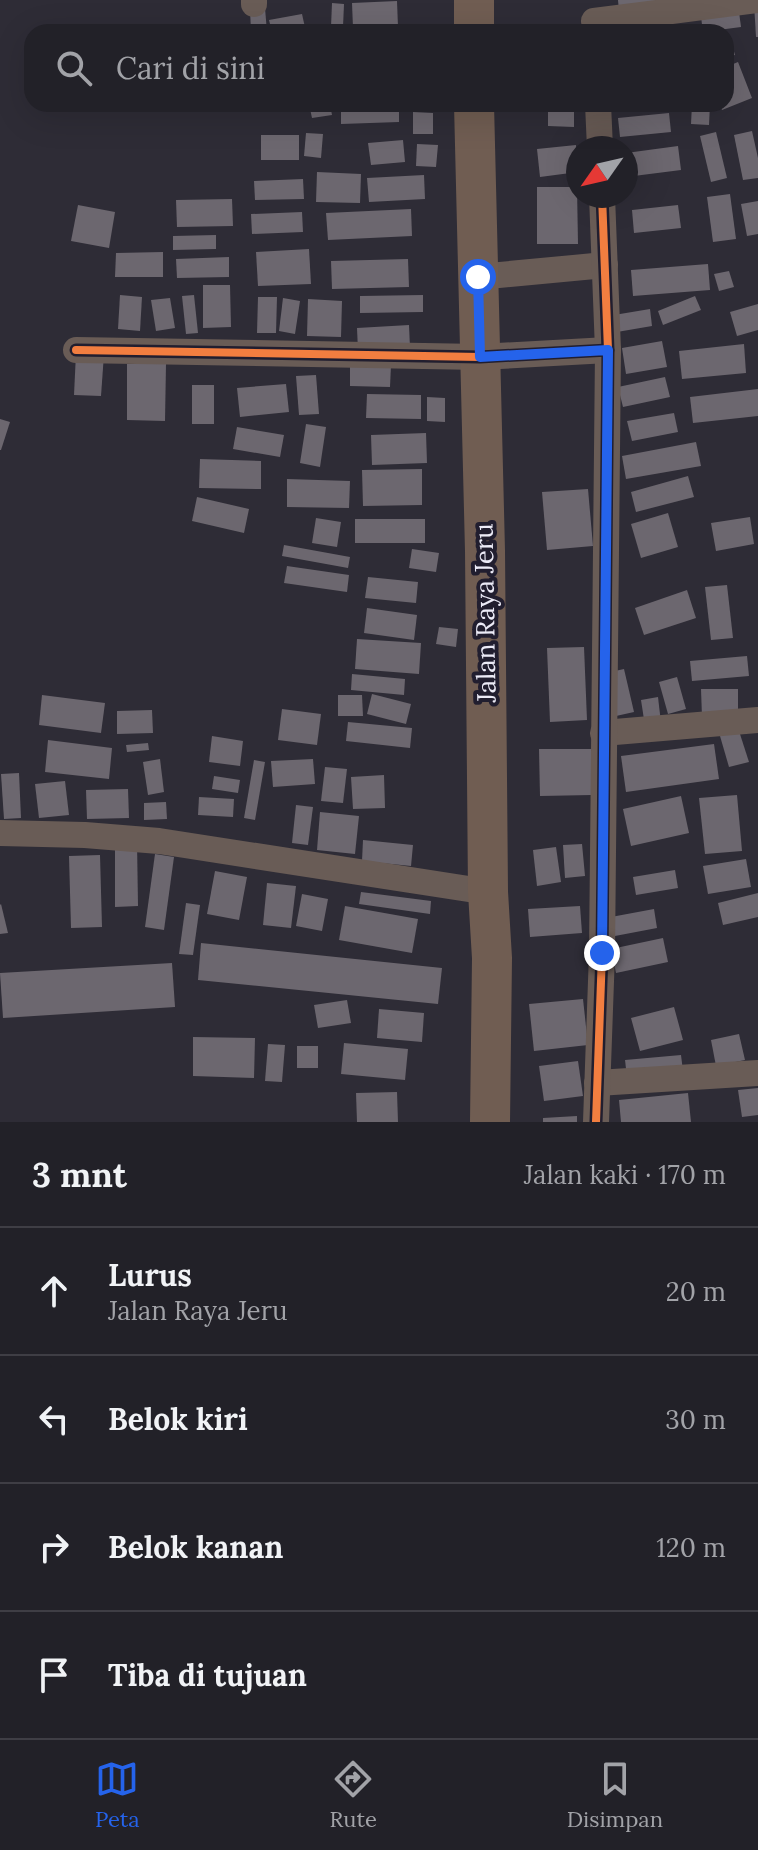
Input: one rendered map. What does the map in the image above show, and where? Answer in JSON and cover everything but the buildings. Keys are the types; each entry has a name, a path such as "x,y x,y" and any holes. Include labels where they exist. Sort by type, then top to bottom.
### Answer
{"main road":[{"path":"474,0 474,24"},
{"name":"Jalan Raya Jeru","path":"474,112 488,892 492,958 490,1122"}],"street":[{"path":"594,18 758,0"},
{"path":"598,112 599,136"},
{"path":"596,1122 602,953 608,350 603,208"},
{"path":"478,277 605,265"},
{"path":"76,350 480,357 608,350"},
{"path":"603,733 758,720"},
{"path":"0,833 159,841 488,892"},
{"path":"597,1083 758,1073"}],"cycle path":[{"path":"596,1122 602,953 608,350 602,208"},
{"path":"76,350 480,357 608,350"}],"route":[{"path":"478,277 480,357 608,350 602,953"}]}
